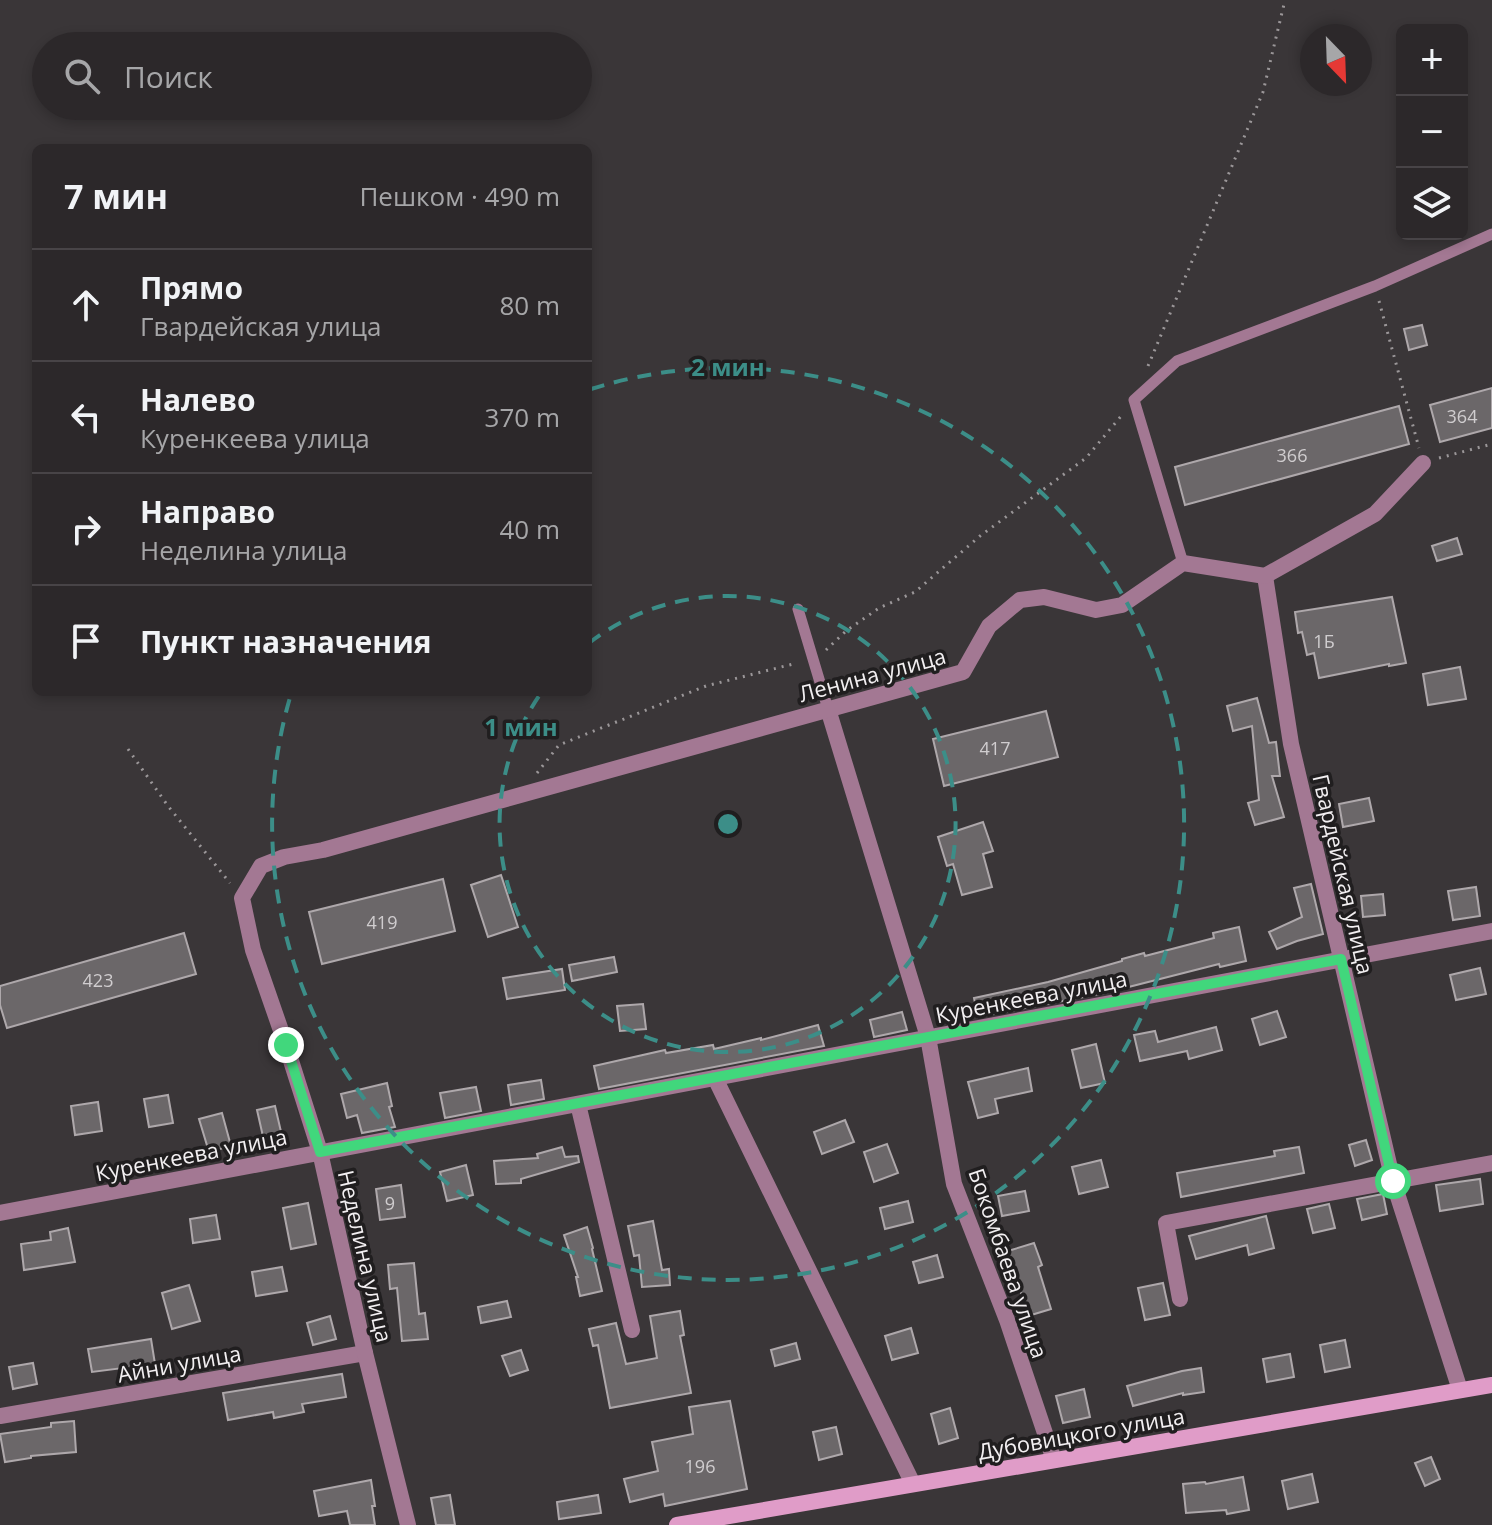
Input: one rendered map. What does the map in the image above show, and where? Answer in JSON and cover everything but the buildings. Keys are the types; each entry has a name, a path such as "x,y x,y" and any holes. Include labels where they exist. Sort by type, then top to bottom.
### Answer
{"street":[{"path":"1183,563 1265,576 1375,514 1423,463"},
{"name":"Ленина улица","path":"242,898 261,866 284,857 323,850 963,672 989,626 1020,600 1044,597 1096,610 1122,605 1183,563"},
{"name":"Гвардейская улица","path":"1265,576 1291,744 1393,1181 1460,1390"},
{"name":"Бокомбаева улица","path":"828,709 928,1037 954,1184 1007,1320 1054,1460"},
{"name":"Неделина улица","path":"242,898 253,950 320,1152 408,1525"},
{"name":"Куренкеева улица","path":"0,1213 1492,931"},
{"path":"715,1078 913,1484"},
{"path":"578,1104 632,1330"},
{"path":"1180,1299 1166,1223 1492,1163"},
{"name":"Айни улица","path":"0,1416 365,1353"},
{"name":"Дубовицкого улица","path":"677,1525 1492,1385"}],"lane":[{"path":"1183,563 1134,400 1177,361 1375,286 1492,234"},
{"path":"798,609 828,709"}],"path":[{"path":"1146,371 1263,92 1285,0"},
{"path":"1375,286 1423,463 1492,444"},
{"path":"522,795 559,745 706,686 800,662 823,652 879,608 915,592 980,536 1086,458 1134,400"},
{"path":"128,749 168,806 242,898"}],"route":[{"path":"286,1045 320,1152 1341,959 1393,1181"}]}
